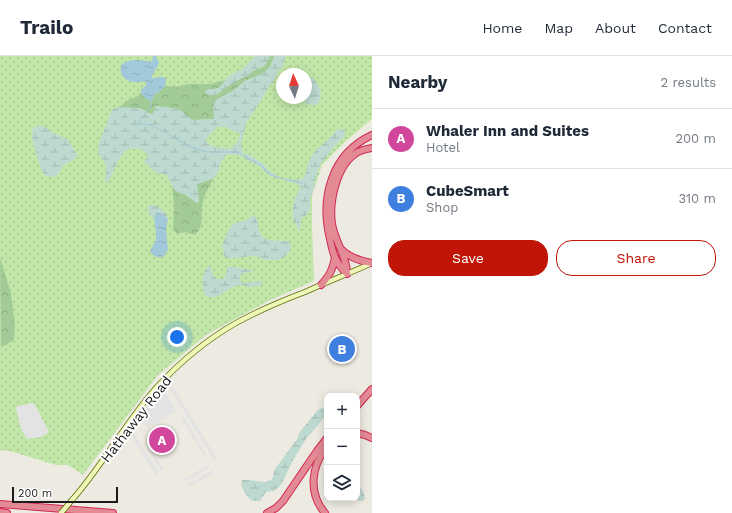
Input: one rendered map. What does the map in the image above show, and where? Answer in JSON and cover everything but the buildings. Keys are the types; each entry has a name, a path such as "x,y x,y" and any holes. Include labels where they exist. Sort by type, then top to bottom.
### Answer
{"highway":[{"path":"347,274 338,265 328,230 326,220 329,187 335,171 343,158 356,144 372,135"},
{"path":"347,274 346,263 334,230 331,214 332,201 336,181 343,167 352,156 360,151 372,148"},
{"path":"340,248 346,254 355,259 372,263"},
{"path":"321,285 332,270 335,258"},
{"path":"360,403 372,389"},
{"path":"360,434 372,438"},
{"path":"267,513 276,508 283,501 324,442"},
{"path":"324,450 316,467 313,487 316,500 325,513"},
{"path":"0,504 113,513"},
{"path":"0,512 7,513"}],"main road":[{"name":"Hathaway Road","path":"61,513 86,484 152,394 185,360 212,339 242,320 372,263"}],"green space":[{"path":"0,56 372,56 372,119 346,141 322,165 312,196 314,281 268,301 206,335 158,375 83,475 68,465 56,465 10,451 0,450"},
{"path":"270,56 274,56 270,67 264,73 245,81 233,91 223,96 213,106 215,119 192,120 179,109 156,106 153,114 139,108 118,108 128,100 138,96 141,92 143,96 153,97 165,86 176,87 188,84 211,84 225,80 218,88 208,89 219,93 234,81 264,66"},
{"path":"270,56 265,65 231,84 216,95 209,95 205,92 208,89 216,89 220,87 227,78 235,72 242,70 254,57"},
{"path":"274,56 286,56 282,68 276,68 275,79 247,121 241,144 245,155 248,154 263,164 269,171 281,179 268,174 258,165 244,158 244,156 227,154 220,163 219,171 214,178 197,184 199,201 197,203 174,189 166,174 159,174 145,162 148,158 146,152 133,148 128,150 120,157 107,183 105,182 106,166 98,150 98,146 113,109 135,108 153,114 156,106 179,109 192,120 214,119 213,106 216,100 233,91 245,81 264,73 270,67","holes":["217,127 224,127 240,133 234,146 229,149 221,148 206,142 207,138"]},
{"path":"312,77 317,83 321,94 317,105 309,104 312,104"},
{"path":"39,125 68,139 77,154 76,158 64,165 56,176 46,176 40,166 32,135 33,128"},
{"path":"338,129 343,130 345,134 320,165 310,198 310,209 307,215 302,219 300,224 301,229 299,230 293,219 293,211 295,198 301,188 296,183 284,179 296,180 304,178 312,155"},
{"path":"214,178 204,198 200,228 195,235 185,232 177,234 173,229 174,205 172,186 178,192 184,194 197,203 199,201 197,184"},
{"path":"151,205 158,207 165,212 168,219 156,212 154,220 149,210 149,206"},
{"path":"254,215 263,238 288,241 291,246 289,253 279,259 273,260 255,256 235,258 223,256 224,249 221,247 231,226"},
{"path":"0,258 11,293 15,327 13,340 6,345 1,346"},
{"path":"208,266 210,266 212,273 217,279 223,279 228,267 232,267 252,270 251,272 241,274 240,278 242,283 263,282 261,285 253,287 242,285 234,286 217,296 208,297 204,294 203,283"},
{"path":"324,408 324,418 306,439 292,462 281,485 274,491 266,492 260,501 252,501 243,489 242,480 265,482 271,480 274,471 297,439 299,433 317,411"},
{"path":"360,488 363,491 365,498 363,501 360,501"}],"shaded area":[{"path":"173,387 218,460 215,461 170,389"},
{"path":"166,393 176,411 147,428 140,416 149,404"},
{"path":"34,403 49,432 41,437 27,439 21,429 16,408 18,406"},
{"path":"183,416 206,454 204,456 181,418"},
{"path":"132,431 159,473 156,475 129,433"},
{"path":"148,449 151,449 164,470 161,471"},
{"path":"208,465 210,467 186,481 184,479"},
{"path":"212,470 214,473 189,487 187,485"}],"water":[{"path":"153,56 156,56 159,63 151,78 164,78 166,79 166,83 165,86 156,93 152,99 149,100 141,92 146,85 146,82 127,80 121,72 121,65 132,60 152,62"},
{"path":"156,212 162,214 168,219 166,229 168,250 164,256 160,257 154,256 150,251 156,239 154,218"}],"waterway":[{"path":"152,98 151,106 140,120 140,124 150,125 199,150 207,152 237,152 260,165 271,175 282,179"},
{"path":"284,179 302,183"}],"place":[{"name":"CubeSmart","path":"342,349"},
{"name":"Whaler Inn and Suites","path":"162,440"}]}
